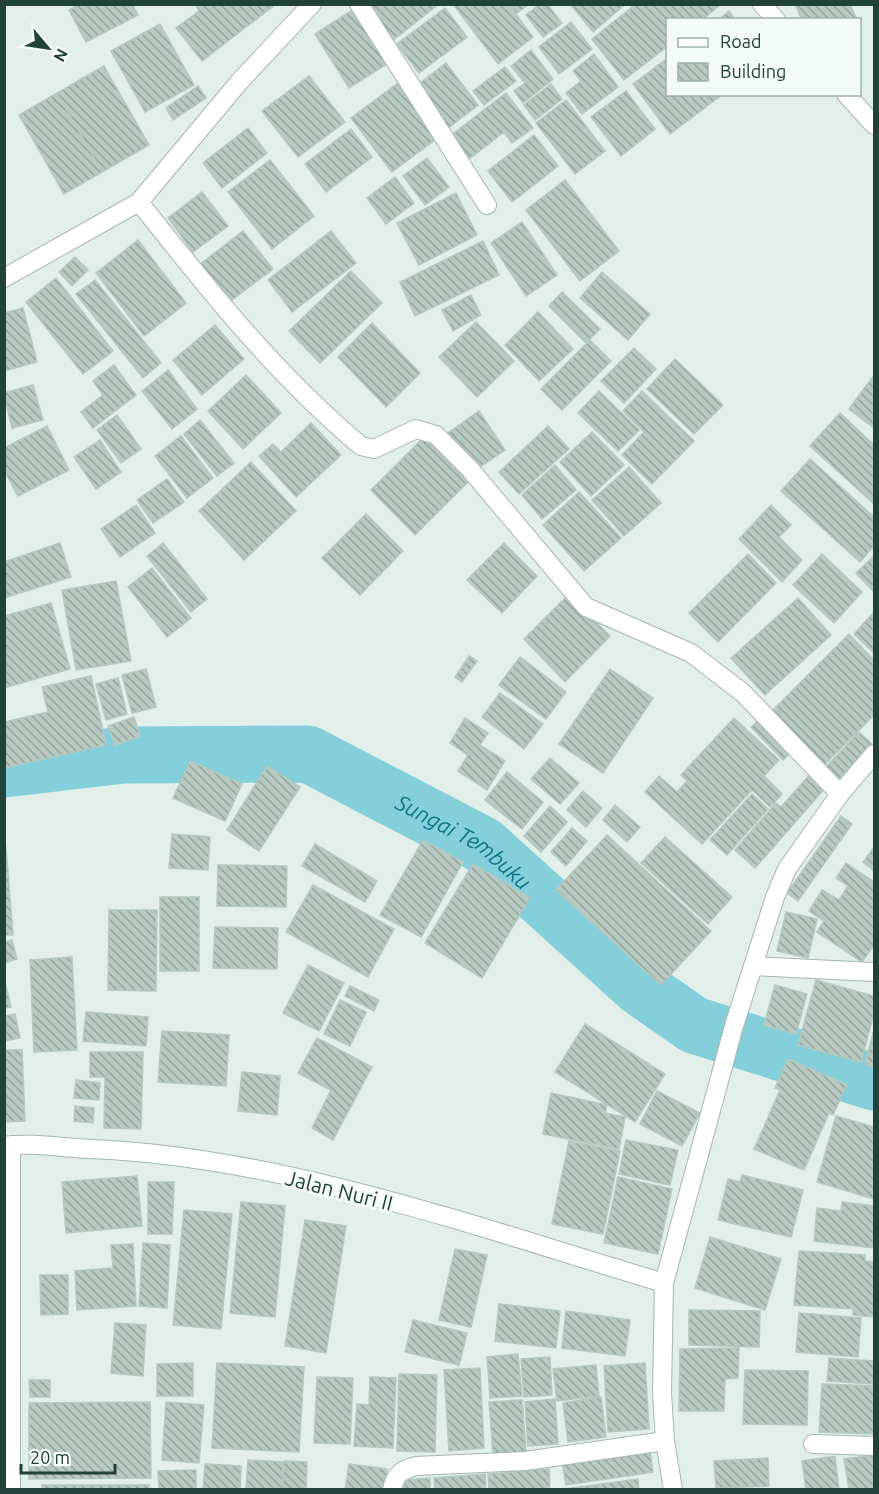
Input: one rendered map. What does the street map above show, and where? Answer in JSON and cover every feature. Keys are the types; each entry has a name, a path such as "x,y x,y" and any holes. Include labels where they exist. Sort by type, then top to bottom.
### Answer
{"street":[{"path":"4,278 139,202 240,81 312,4"},
{"path":"359,4 487,205"},
{"path":"762,4 774,18"},
{"path":"848,96 874,125"},
{"path":"139,202 210,293 316,409 361,446 368,449 374,449 416,429 436,435 469,468 586,607 634,626 691,653 743,693 840,794"},
{"path":"673,1490 665,1441 662,1393 664,1283 730,1048 734,1026 775,897 787,869 840,794 874,754"},
{"path":"753,966 874,972"},
{"path":"8,1146 11,1490"},
{"name":"Jalan Nuri II","path":"8,1146 145,1151 343,1189 664,1283"},
{"path":"392,1490 395,1476 403,1470 416,1466 525,1461 665,1441"},
{"path":"813,1444 874,1446"}],"building":[{"path":"79,4 132,4 138,15 86,42 69,10"},
{"path":"195,4 276,4 202,61 176,28 199,11"},
{"path":"364,4 439,4 392,41"},
{"path":"453,4 508,4 533,37 498,64"},
{"path":"510,4 529,4 516,14"},
{"path":"540,4 547,4 562,23 543,37 526,15"},
{"path":"570,4 622,4 623,6 593,32"},
{"path":"636,4 721,4 704,18 666,18 666,48 624,80 592,39"},
{"path":"795,4 850,4 856,18 801,18"},
{"path":"445,8 467,37 419,73 397,44"},
{"path":"354,9 387,64 349,88 315,34"},
{"path":"729,11 734,18 720,18"},
{"path":"571,22 592,49 559,74 539,47"},
{"path":"160,24 194,85 145,112 111,51"},
{"path":"531,50 553,79 523,103 514,91 525,83 511,66"},
{"path":"594,54 618,87 582,114 566,93 581,81 573,71"},
{"path":"666,59 666,96 720,96 670,134 633,84"},
{"path":"446,63 478,105 447,129 415,87"},
{"path":"104,66 149,145 102,172 57,93"},
{"path":"505,67 516,81 484,105 473,91"},
{"path":"309,76 345,122 298,157 262,111"},
{"path":"398,83 440,136 392,172 351,118"},
{"path":"551,84 562,99 535,120 524,105"},
{"path":"198,86 206,98 173,120 166,108"},
{"path":"626,91 655,129 621,156 591,117"},
{"path":"57,93 102,172 64,194 19,115"},
{"path":"506,93 533,128 512,143 504,132 468,160 450,136"},
{"path":"566,100 605,151 575,174 536,123"},
{"path":"248,128 267,153 222,188 203,163"},
{"path":"351,129 372,157 326,192 305,164"},
{"path":"534,135 558,166 512,202 488,171"},
{"path":"427,158 449,187 425,205 403,176"},
{"path":"270,160 314,216 272,249 228,192"},
{"path":"395,177 414,203 386,224 367,198"},
{"path":"565,180 619,251 580,281 526,210"},
{"path":"202,192 228,226 193,252 168,218"},
{"path":"456,193 477,235 419,265 397,223"},
{"path":"522,222 557,275 526,296 491,243"},
{"path":"243,231 273,269 228,303 199,265"},
{"path":"331,231 356,263 292,312 268,280"},
{"path":"138,240 186,303 144,336 96,273"},
{"path":"483,241 499,275 415,316 400,282"},
{"path":"75,257 88,270 72,286 59,272"},
{"path":"351,271 382,303 320,363 289,331"},
{"path":"602,272 650,314 628,340 580,298"},
{"path":"56,278 113,351 83,374 26,302"},
{"path":"95,280 161,363 143,378 76,294"},
{"path":"562,292 600,329 586,343 549,306"},
{"path":"471,295 481,315 453,331 442,310"},
{"path":"23,308 37,362 4,371 4,313"},
{"path":"538,312 573,349 539,381 505,345"},
{"path":"476,322 514,361 477,397 439,357"},
{"path":"372,323 420,373 386,407 338,357"},
{"path":"215,325 244,359 202,395 173,360"},
{"path":"590,340 611,361 562,410 541,389"},
{"path":"634,348 656,369 624,403 601,381"},
{"path":"675,359 723,405 694,434 647,389"},
{"path":"114,365 136,395 93,428 81,412 103,395 93,381"},
{"path":"168,370 197,409 172,429 142,391"},
{"path":"246,375 281,413 243,449 208,411"},
{"path":"874,375 874,428 849,409"},
{"path":"33,385 43,420 12,428 4,393"},
{"path":"599,391 639,430 618,451 578,413"},
{"path":"642,391 694,441 652,484 622,455 644,432 623,411"},
{"path":"479,411 505,450 474,471 448,433"},
{"path":"840,413 874,445 874,504 810,446"},
{"path":"117,415 141,449 121,463 97,430"},
{"path":"200,420 234,463 217,476 184,434"},
{"path":"311,423 341,455 296,497 259,456 273,444 281,452"},
{"path":"47,426 69,470 18,496 4,470 4,448"},
{"path":"548,426 569,449 519,494 499,472"},
{"path":"592,432 624,465 591,496 560,462"},
{"path":"181,436 213,478 187,498 155,456"},
{"path":"425,436 469,481 444,506 400,461"},
{"path":"100,440 121,472 96,489 74,457"},
{"path":"810,459 874,517 874,546 860,562 781,491"},
{"path":"400,461 444,506 415,535 371,490"},
{"path":"251,462 296,511 244,560 199,511"},
{"path":"555,465 576,490 542,519 522,495"},
{"path":"629,467 661,503 624,536 592,500"},
{"path":"167,479 184,502 153,523 137,500"},
{"path":"579,492 621,538 584,571 543,525"},
{"path":"136,505 155,533 120,557 101,529"},
{"path":"771,505 791,525 779,537 802,560 782,582 739,539"},
{"path":"366,514 403,551 360,595 322,558"},
{"path":"60,543 71,577 4,598 4,562"},
{"path":"163,543 207,599 191,612 147,556"},
{"path":"504,543 537,576 502,613 467,580"},
{"path":"748,554 776,583 718,642 689,613"},
{"path":"822,554 862,592 834,623 793,585"},
{"path":"874,556 874,592 856,573"},
{"path":"152,568 191,618 167,637 128,587"},
{"path":"116,581 131,661 76,670 62,590"},
{"path":"568,595 610,636 565,682 524,639"},
{"path":"798,598 831,635 765,695 731,658"},
{"path":"51,603 70,669 4,688 4,616"},
{"path":"874,612 874,653 854,634"},
{"path":"849,634 874,660 874,715 820,769 767,716"},
{"path":"469,656 477,661 462,682 455,677"},
{"path":"520,657 566,692 546,719 499,685"},
{"path":"146,669 156,707 132,713 122,675"},
{"path":"610,669 653,698 603,773 559,744"},
{"path":"91,676 106,745 4,768 4,722 48,712 42,687"},
{"path":"118,678 127,714 106,720 96,684"},
{"path":"500,693 543,724 524,749 482,717"},
{"path":"134,717 140,736 115,745 108,726"},
{"path":"763,717 794,750 783,760 751,727"},
{"path":"465,718 488,733 480,745 505,761 487,790 458,771 468,755 450,743"},
{"path":"734,718 779,760 764,776 782,794 770,807 752,790 702,844 645,792 659,776 677,792 687,781 681,775"},
{"path":"859,732 872,744 834,784 821,772"},
{"path":"550,758 579,783 560,804 531,779"},
{"path":"190,761 242,784 225,821 173,798"},
{"path":"267,766 300,787 259,851 227,830"},
{"path":"507,772 543,802 522,829 485,800"},
{"path":"811,773 826,787 755,868 735,850 776,803 781,807"},
{"path":"583,791 602,808 586,827 567,810"},
{"path":"752,794 768,809 727,855 710,840"},
{"path":"615,805 640,827 627,842 603,820"},
{"path":"550,806 567,822 541,852 524,836"},
{"path":"841,816 852,824 798,901 787,893"},
{"path":"572,828 587,841 566,866 551,852"},
{"path":"172,834 210,837 208,870 169,868"},
{"path":"607,835 711,931 661,985 556,890"},
{"path":"665,837 732,897 708,924 641,863"},
{"path":"423,840 463,862 421,937 380,915"},
{"path":"315,844 377,881 365,902 302,866"},
{"path":"874,847 874,871 863,862"},
{"path":"6,848 13,935 4,935 4,849"},
{"path":"846,863 874,882 874,945 862,962 817,932 824,921 809,911 822,890 839,900 848,886 836,878"},
{"path":"473,864 530,898 482,978 425,943"},
{"path":"218,865 287,866 286,907 217,906"},
{"path":"313,885 394,929 368,977 286,932"},
{"path":"160,897 199,897 199,971 160,971"},
{"path":"109,910 157,910 156,991 108,990"},
{"path":"786,912 817,919 808,958 777,951"},
{"path":"215,927 278,928 277,969 213,968"},
{"path":"12,940 17,959 4,963 4,942"},
{"path":"72,957 77,1050 34,1052 30,960"},
{"path":"308,965 344,983 319,1031 283,1013"},
{"path":"4,978 11,1007 4,1008"},
{"path":"816,980 874,996 874,1013 861,1062 798,1045"},
{"path":"775,985 807,994 796,1034 764,1025"},
{"path":"350,986 379,1000 374,1011 345,996"},
{"path":"340,1000 366,1012 350,1046 324,1034"},
{"path":"86,1012 148,1017 146,1046 83,1041"},
{"path":"15,1014 20,1038 4,1041 4,1016"},
{"path":"585,1024 665,1074 635,1122 555,1072"},
{"path":"874,1029 874,1067 865,1065"},
{"path":"162,1031 229,1035 226,1086 158,1082"},
{"path":"317,1038 372,1067 333,1140 312,1128 331,1090 298,1073"},
{"path":"4,1050 22,1050 25,1121 4,1122"},
{"path":"90,1052 143,1052 141,1129 104,1128 105,1077 90,1077"},
{"path":"788,1059 847,1085 833,1115 829,1113 804,1170 754,1149 780,1090 775,1088"},
{"path":"242,1072 280,1076 277,1115 238,1111"},
{"path":"76,1080 100,1083 99,1100 74,1098"},
{"path":"657,1091 700,1113 682,1146 640,1124"},
{"path":"551,1093 607,1105 605,1113 625,1117 619,1149 543,1134"},
{"path":"75,1106 94,1108 93,1123 74,1121"},
{"path":"836,1116 874,1127 874,1199 817,1182"},
{"path":"626,1140 678,1150 670,1185 619,1174"},
{"path":"569,1141 620,1151 603,1234 552,1224"},
{"path":"742,1175 803,1190 791,1237 718,1220 728,1179 740,1182"},
{"path":"137,1176 142,1226 66,1233 62,1182"},
{"path":"618,1177 672,1189 658,1254 604,1243"},
{"path":"148,1182 174,1182 172,1234 148,1234"},
{"path":"241,1202 285,1206 275,1317 230,1313"},
{"path":"842,1202 874,1206 874,1248 814,1241 817,1208 841,1211"},
{"path":"184,1210 232,1214 221,1329 173,1325"},
{"path":"305,1220 346,1226 326,1353 285,1346"},
{"path":"710,1237 781,1259 765,1310 695,1288"},
{"path":"143,1243 170,1245 167,1308 139,1306"},
{"path":"133,1244 136,1306 77,1310 75,1271 113,1268 111,1245"},
{"path":"455,1249 487,1255 471,1327 439,1320"},
{"path":"799,1251 865,1255 865,1261 874,1262 874,1317 853,1315 853,1309 794,1305"},
{"path":"40,1275 68,1275 68,1314 41,1315"},
{"path":"499,1304 560,1311 556,1348 495,1341"},
{"path":"689,1310 760,1311 759,1347 689,1345"},
{"path":"566,1311 630,1320 625,1356 562,1348"},
{"path":"799,1313 861,1318 858,1357 796,1352"},
{"path":"413,1320 467,1333 459,1365 405,1352"},
{"path":"115,1323 146,1325 143,1376 111,1373"},
{"path":"739,1348 738,1378 725,1379 724,1411 679,1411 680,1349"},
{"path":"518,1354 522,1396 490,1398 487,1357"},
{"path":"550,1357 552,1395 524,1397 521,1359"},
{"path":"829,1358 874,1361 874,1384 827,1381"},
{"path":"193,1363 193,1396 157,1396 157,1364"},
{"path":"217,1363 304,1367 299,1452 212,1448"},
{"path":"645,1363 649,1429 608,1432 604,1366"},
{"path":"596,1365 599,1396 557,1401 553,1369"},
{"path":"480,1368 484,1448 449,1451 444,1370"},
{"path":"745,1370 808,1371 807,1425 743,1424"},
{"path":"399,1374 437,1375 435,1452 397,1451"},
{"path":"317,1377 353,1378 350,1444 314,1443"},
{"path":"370,1377 396,1378 393,1448 354,1446 357,1404 369,1405"},
{"path":"29,1380 50,1380 50,1397 30,1397"},
{"path":"822,1384 874,1386 874,1434 819,1432"},
{"path":"601,1397 606,1437 568,1442 563,1403"},
{"path":"555,1399 558,1444 528,1446 525,1402"},
{"path":"522,1400 526,1452 493,1454 489,1402"},
{"path":"150,1402 151,1478 29,1479 29,1403"},
{"path":"166,1402 204,1405 199,1463 162,1460"},
{"path":"649,1444 653,1472 566,1485 561,1456"},
{"path":"874,1455 874,1490 849,1490 844,1459"},
{"path":"835,1456 839,1490 806,1490 802,1461"},
{"path":"768,1458 769,1486 716,1488 714,1461"},
{"path":"248,1460 283,1462 282,1490 246,1490"},
{"path":"284,1461 307,1462 306,1490 283,1490"},
{"path":"205,1464 241,1466 240,1490 203,1490"},
{"path":"349,1464 387,1469 385,1490 345,1490"},
{"path":"549,1469 550,1490 489,1490 488,1474"},
{"path":"196,1470 196,1490 159,1490 158,1471"},
{"path":"485,1474 486,1490 435,1490 434,1478"},
{"path":"430,1478 430,1490 404,1490 404,1480"},
{"path":"638,1479 639,1490 557,1490"},
{"path":"42,1485 149,1485 149,1490 42,1490"}],"waterway":[{"name":"Sungai Tembuku","path":"4,769 124,755 308,754 483,845 641,988 694,1025 874,1082"}]}
